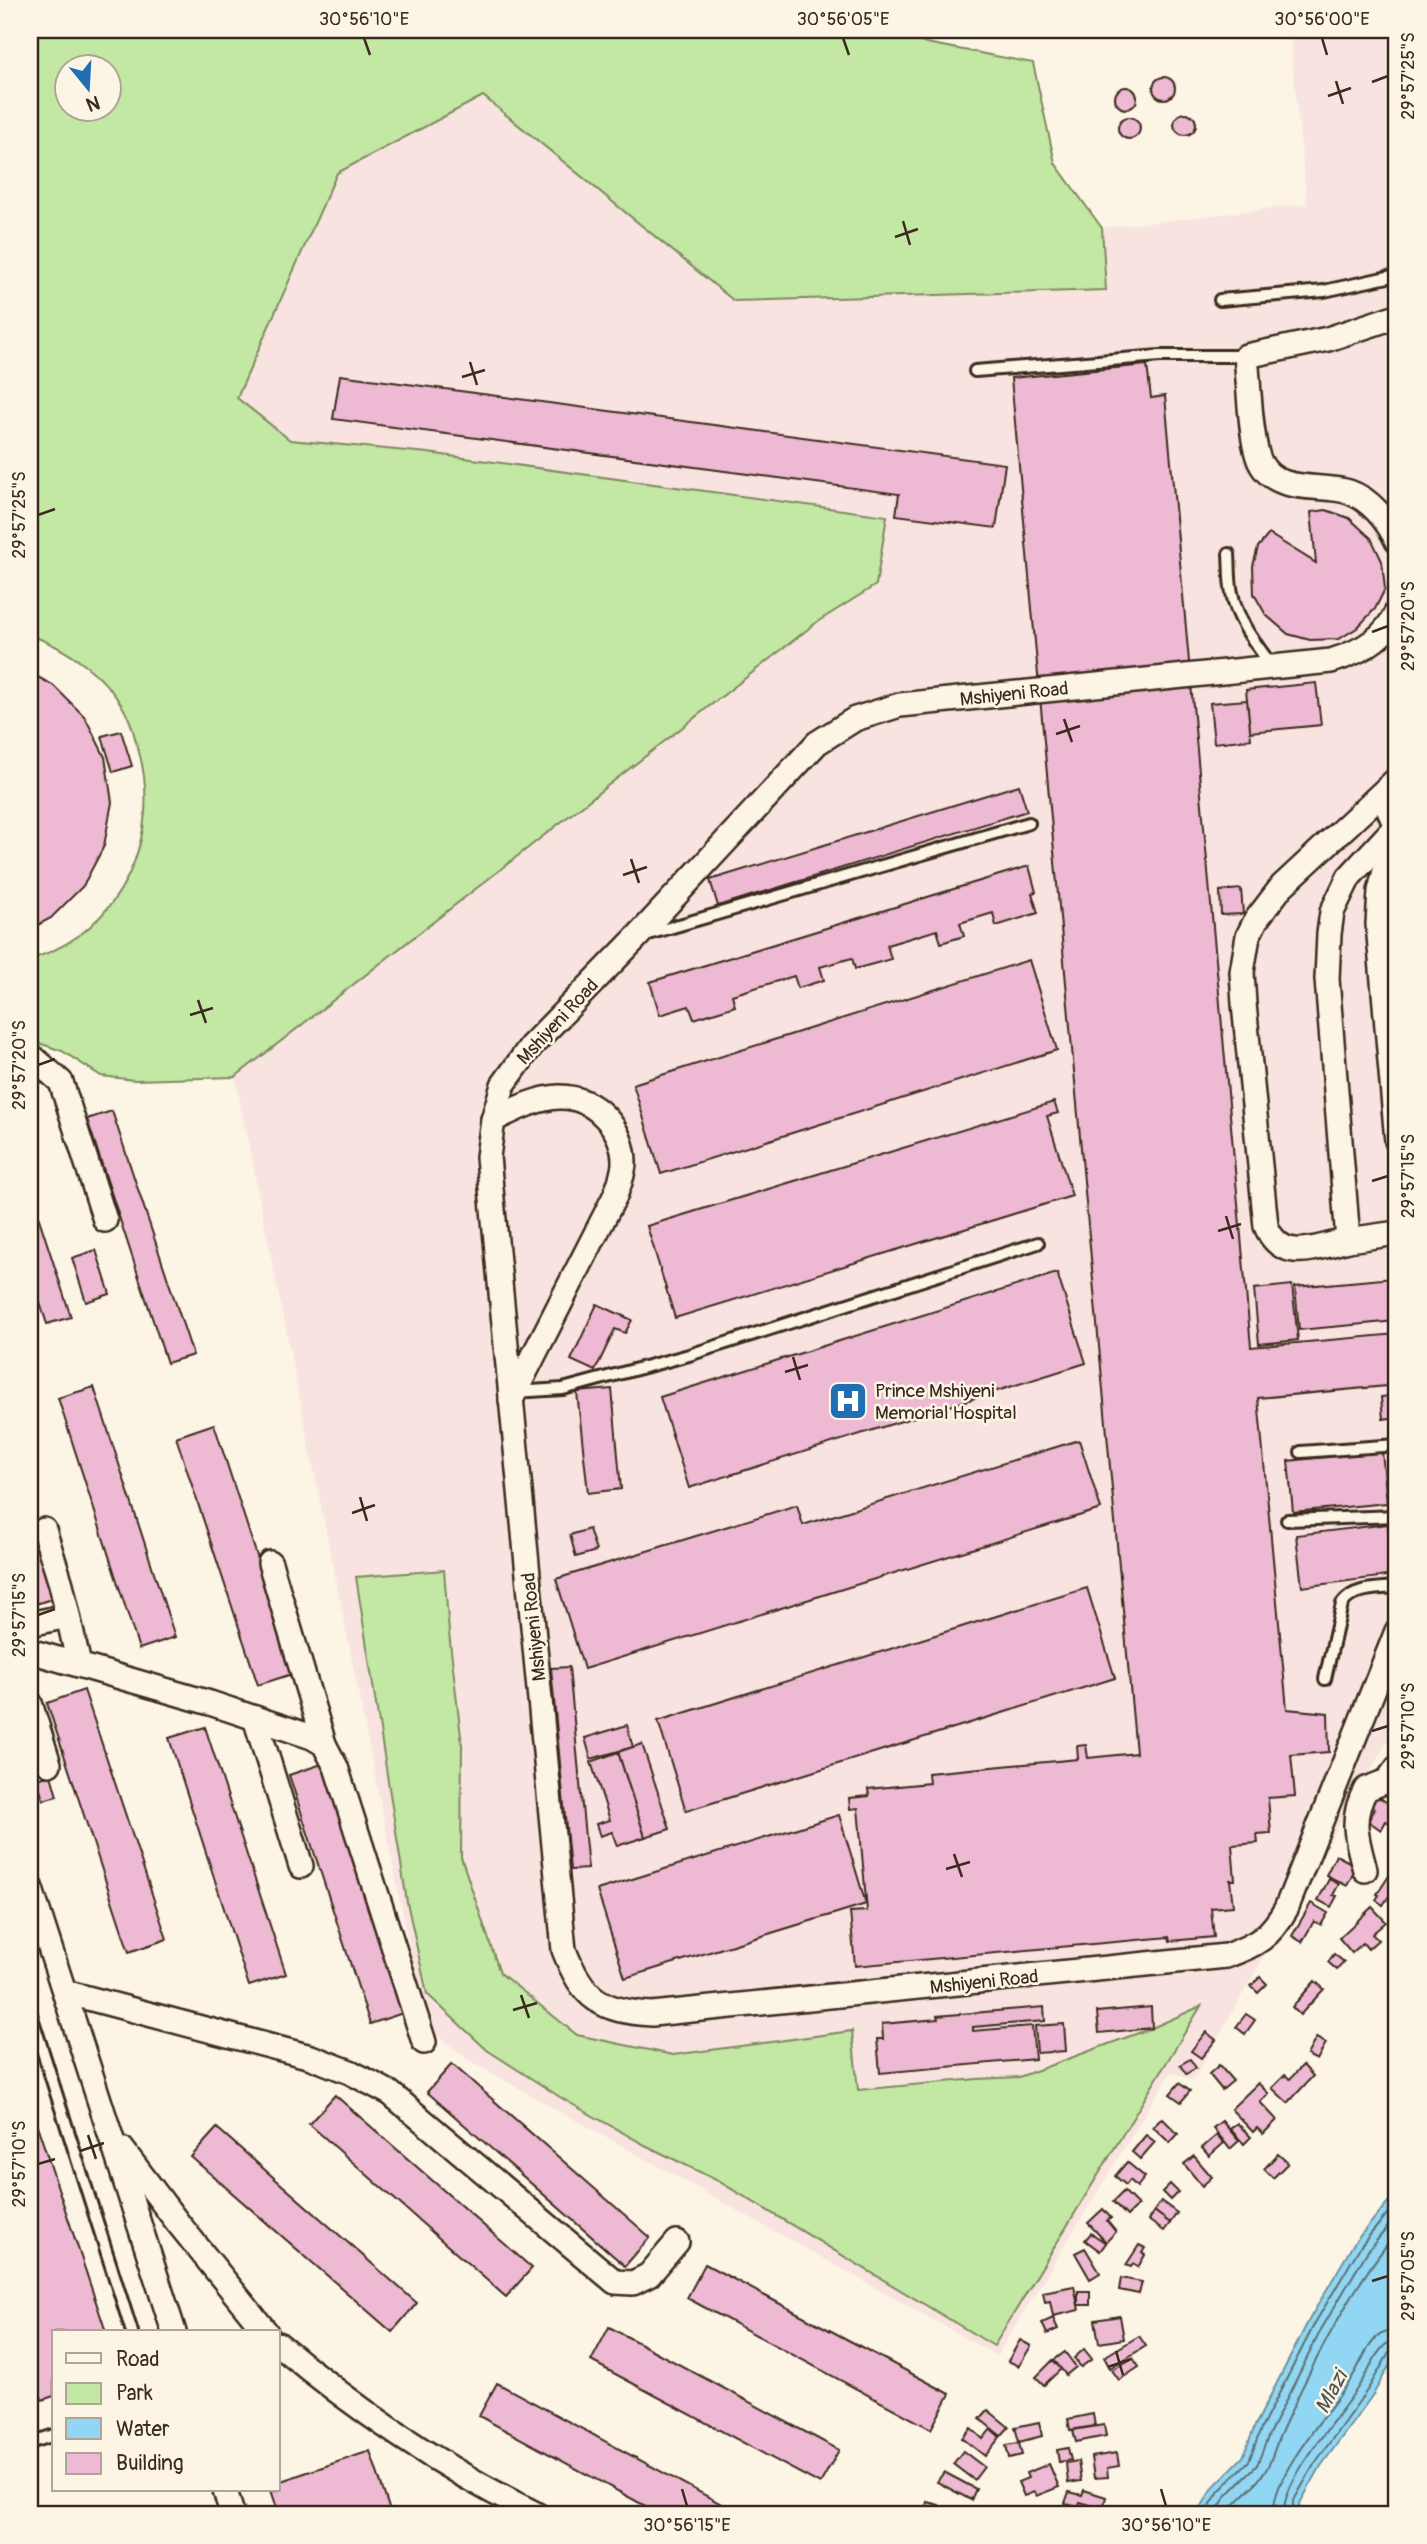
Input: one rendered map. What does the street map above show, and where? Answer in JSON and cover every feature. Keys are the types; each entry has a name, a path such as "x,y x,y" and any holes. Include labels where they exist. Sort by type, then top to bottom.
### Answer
{"street":[{"path":"1397,316 1328,339 1246,356 1256,447 1263,467 1280,480 1301,488 1349,492 1372,507 1390,525 1397,541"},
{"name":"Mshiyeni Road","path":"1397,611 1382,634 1367,647 1331,661 900,705 855,719 817,743 636,938 531,1046 503,1085 493,1120 488,1157 564,1950 578,1983 591,1997 608,2006 628,2013 652,2014 1226,1956 1247,1949 1262,1940 1276,1926 1286,1909 1397,1631"},
{"path":"1390,787 1268,902 1248,936 1242,972 1266,1226 1275,1243 1298,1251 1397,1233"},
{"path":"1390,787 1397,826 1380,891 1378,924 1397,1142"},
{"path":"1348,1240 1327,979 1329,934 1332,912 1349,877 1397,826"},
{"path":"30,1055 61,1082 105,1220"},
{"path":"493,1120 537,1101 557,1097 573,1098 589,1104 605,1116 617,1133 624,1163 615,1196 513,1396"},
{"path":"44,1530 61,1584 79,1665"},
{"path":"270,1563 324,1744 336,1766 424,2042"},
{"path":"30,1624 67,1616"},
{"path":"30,1651 255,1718 312,1737 324,1744"},
{"path":"30,1703 49,1764"},
{"path":"255,1718 300,1866"},
{"path":"1364,1870 1356,1833 1357,1805 1366,1789 1387,1781 1397,1768"},
{"path":"30,1886 173,2330"},
{"path":"65,1992 311,2057 350,2072 390,2093 615,2282 633,2283 649,2275 677,2242"},
{"path":"111,2136 177,2223 264,2330"},
{"path":"280,2346 326,2384 419,2449 536,2514"},
{"path":"226,2492 233,2514"}],"lane":[{"path":"1220,300 1324,291 1397,275"},
{"path":"975,371 1160,356 1246,356"},
{"path":"1229,554 1236,610 1246,631 1272,666"},
{"path":"636,938 1028,823"},
{"path":"513,1396 563,1389 664,1362 1038,1243"},
{"path":"1301,1452 1397,1445"},
{"path":"1287,1520 1397,1517"},
{"path":"1325,1679 1342,1604 1357,1592 1397,1587"},
{"path":"30,2011 131,2330"},
{"path":"30,2444 52,2436"}],"shaded area":[{"name":"Prince Mshiyeni Memorial Hospital","path":"1289,30 1397,30 1397,1724 1193,2081 1171,2072 997,2356 468,2060 425,2025 235,1077 817,622 876,585 428,453 290,440 237,399 337,173 483,96 734,301 1105,290 1102,228 1307,204"}],"green space":[{"path":"30,30 879,30 921,42 1033,63 1055,163 1102,228 1106,290 734,301 483,96 337,173 237,398 290,440 428,453 887,516 876,585 817,622 235,1077 135,1080 101,1076 62,1051 30,1040 30,959 62,946 89,927 112,903 128,875 140,845 145,812 144,778 137,745 130,722 119,701 86,666 30,635"},
{"path":"444,1570 462,1745 461,1857 500,1973 577,2035 673,2055 852,2031 858,2090 1019,2077 1152,2028 1201,2006 994,2346 718,2181 645,2145 563,2099 487,2050 427,1994 407,1902 356,1577"}],"water":[{"name":"Mlazi","path":"1397,2191 1397,2352 1374,2393 1321,2466 1299,2505 1300,2514 1197,2514 1214,2486 1243,2457 1255,2426 1309,2320 1354,2243"}],"building":[{"path":"1160,77 1168,77 1175,84 1175,92 1168,99 1160,99 1153,92 1153,84"},
{"path":"1122,87 1130,87 1137,94 1137,102 1130,109 1122,109 1115,102 1115,94"},
{"path":"1181,113 1189,113 1196,120 1196,128 1189,135 1181,135 1174,128 1174,120"},
{"path":"1125,117 1133,117 1140,124 1140,132 1133,139 1125,139 1118,132 1118,124"},
{"path":"1147,365 1151,398 1165,396 1251,1347 1397,1334 1397,1385 1258,1398 1287,1709 1328,1713 1329,1752 1291,1755 1295,1796 1268,1798 1271,1833 1257,1834 1258,1843 1232,1845 1235,1880 1230,1880 1233,1906 1211,1908 1214,1937 1170,1941 1169,1937 855,1966 850,1912 867,1911 858,1808 850,1809 849,1798 869,1796 868,1789 929,1783 928,1773 1078,1759 1077,1746 1086,1745 1088,1758 1136,1753 1011,378"},
{"path":"340,375 1005,464 996,528 896,515 899,494 333,419"},
{"path":"1326,510 1349,518 1371,538 1382,561 1385,589 1375,609 1357,628 1339,639 1310,640 1288,634 1266,615 1254,594 1253,566 1258,547 1269,534 1316,563 1311,512"},
{"path":"30,673 53,685 85,717 105,757 112,802 104,846 83,886 51,918 30,929"},
{"path":"1316,683 1321,725 1250,732 1246,690"},
{"path":"1247,700 1251,739 1214,743 1210,703"},
{"path":"121,731 132,766 113,772 102,736"},
{"path":"1019,785 1027,811 718,906 710,880"},
{"path":"1029,866 1036,892 1032,893 1038,913 996,926 993,913 960,923 964,936 941,943 937,930 887,945 891,959 855,969 852,958 820,967 824,980 798,988 794,976 732,995 735,1006 694,1019 689,1006 660,1015 650,982"},
{"path":"1241,889 1243,914 1221,915 1220,891"},
{"path":"1029,960 1057,1050 661,1174 633,1084"},
{"path":"1054,1102 1058,1113 1047,1116 1072,1196 675,1318 647,1226"},
{"path":"112,1111 193,1355 167,1363 87,1119"},
{"path":"30,1191 71,1317 47,1324 30,1273"},
{"path":"96,1250 110,1294 86,1302 72,1258"},
{"path":"1057,1273 1086,1363 689,1488 660,1397"},
{"path":"1393,1278 1396,1321 1299,1330 1295,1287"},
{"path":"1292,1285 1298,1340 1259,1344 1254,1289"},
{"path":"597,1304 632,1320 625,1333 615,1329 595,1371 571,1360"},
{"path":"94,1387 175,1637 139,1649 58,1398"},
{"path":"612,1389 621,1489 588,1493 577,1392"},
{"path":"1397,1395 1397,1417 1383,1419 1381,1397"},
{"path":"214,1424 295,1673 258,1685 176,1437"},
{"path":"1079,1440 1101,1509 584,1669 556,1579 797,1505 803,1525"},
{"path":"1382,1451 1387,1503 1293,1512 1288,1461"},
{"path":"1388,1524 1395,1575 1302,1587 1296,1535"},
{"path":"30,1525 54,1598 30,1606"},
{"path":"589,1529 596,1551 576,1557 570,1535"},
{"path":"1087,1588 1115,1678 686,1811 658,1721"},
{"path":"569,1667 588,1869 570,1870 551,1668"},
{"path":"84,1690 167,1939 129,1952 47,1703"},
{"path":"627,1725 633,1747 591,1759 585,1738"},
{"path":"205,1727 286,1974 249,1986 169,1738"},
{"path":"642,1744 670,1829 645,1837 618,1752"},
{"path":"618,1752 645,1837 617,1846 612,1832 600,1836 596,1824 610,1820 591,1762"},
{"path":"325,1763 406,2012 370,2024 289,1775"},
{"path":"51,1775 57,1796 43,1800 37,1779"},
{"path":"1371,1792 1397,1809 1397,1828 1386,1821 1381,1830 1368,1821 1375,1809 1364,1802"},
{"path":"839,1815 866,1904 625,1978 597,1890"},
{"path":"1336,1855 1357,1866 1347,1886 1326,1875"},
{"path":"1389,1876 1397,1882 1397,1893 1394,1899 1389,1896 1383,1905 1376,1900 1379,1895 1377,1894"},
{"path":"1329,1879 1339,1884 1331,1907 1318,1900"},
{"path":"1311,1903 1328,1913 1321,1925 1314,1921 1302,1942 1292,1936"},
{"path":"1372,1907 1386,1922 1372,1934 1378,1940 1368,1949 1363,1943 1352,1953 1339,1938"},
{"path":"1334,1954 1344,1962 1337,1970 1328,1962"},
{"path":"1260,1977 1267,1984 1258,1993 1251,1986"},
{"path":"1315,1981 1324,1989 1300,2015 1292,2007"},
{"path":"1044,2007 1045,2021 973,2027 973,2031 1032,2026 1035,2059 880,2073 877,2039 883,2039 882,2024 938,2019 937,2016"},
{"path":"1151,2007 1152,2028 1099,2033 1097,2012"},
{"path":"1246,2014 1255,2020 1245,2034 1236,2027"},
{"path":"1064,2024 1066,2051 1037,2053 1035,2026"},
{"path":"1206,2032 1216,2040 1201,2058 1191,2051"},
{"path":"1316,2038 1326,2043 1317,2060 1307,2055"},
{"path":"1190,2059 1196,2068 1186,2074 1180,2065"},
{"path":"452,2064 650,2237 625,2266 427,2092"},
{"path":"1219,2065 1233,2081 1222,2090 1209,2074"},
{"path":"1303,2065 1313,2076 1288,2103 1272,2088 1285,2075 1290,2079"},
{"path":"1179,2083 1190,2091 1181,2102 1170,2094"},
{"path":"1258,2083 1269,2094 1260,2102 1277,2120 1263,2134 1257,2128 1253,2132 1231,2109"},
{"path":"335,2095 532,2268 506,2297 309,2124"},
{"path":"30,2104 105,2330 52,2330 52,2397 42,2400 38,2387 30,2390"},
{"path":"1162,2118 1178,2134 1170,2143 1153,2127"},
{"path":"1222,2121 1239,2141 1230,2149 1213,2128"},
{"path":"1237,2123 1251,2137 1244,2144 1230,2129"},
{"path":"217,2128 417,2303 392,2332 191,2157"},
{"path":"1146,2135 1155,2142 1140,2159 1132,2152"},
{"path":"1217,2135 1224,2143 1209,2156 1202,2148"},
{"path":"1278,2154 1288,2163 1273,2178 1264,2169"},
{"path":"1194,2156 1212,2177 1202,2186 1184,2164"},
{"path":"1127,2162 1145,2177 1137,2187 1130,2180 1126,2185 1115,2176"},
{"path":"1170,2184 1178,2192 1170,2200 1162,2192"},
{"path":"1124,2191 1138,2205 1127,2216 1113,2202"},
{"path":"1161,2201 1177,2213 1170,2223 1154,2211"},
{"path":"1103,2209 1111,2218 1107,2221 1116,2232 1106,2242 1088,2223"},
{"path":"1154,2211 1170,2223 1164,2231 1148,2220"},
{"path":"1091,2233 1106,2243 1100,2251 1085,2240"},
{"path":"1139,2245 1145,2248 1142,2253 1145,2255 1138,2267 1133,2264 1131,2267 1126,2265"},
{"path":"1085,2248 1100,2273 1090,2279 1075,2253"},
{"path":"705,2264 950,2394 931,2429 687,2298"},
{"path":"1121,2278 1142,2282 1139,2294 1119,2290"},
{"path":"1074,2286 1079,2310 1053,2316 1050,2301 1045,2302 1043,2292"},
{"path":"1078,2291 1090,2291 1090,2305 1078,2305"},
{"path":"1120,2316 1124,2339 1099,2343 1095,2320"},
{"path":"1053,2318 1058,2329 1047,2334 1042,2323"},
{"path":"609,2327 839,2450 820,2484 591,2361"},
{"path":"1139,2336 1146,2346 1110,2368 1104,2357"},
{"path":"1020,2340 1031,2346 1019,2366 1008,2361"},
{"path":"1084,2349 1092,2359 1081,2367 1074,2358"},
{"path":"1065,2352 1076,2367 1066,2375 1054,2360"},
{"path":"1133,2358 1139,2367 1119,2380 1112,2370"},
{"path":"1053,2360 1061,2369 1044,2385 1036,2377"},
{"path":"497,2383 729,2508 725,2514 660,2514 479,2416"},
{"path":"988,2410 1009,2427 1001,2436 980,2419"},
{"path":"1093,2414 1095,2426 1070,2430 1068,2419"},
{"path":"1039,2422 1042,2436 1019,2442 1015,2427"},
{"path":"1104,2425 1106,2436 1076,2442 1073,2430"},
{"path":"971,2428 983,2439 991,2429 1000,2437 985,2456 962,2438"},
{"path":"1019,2443 1022,2455 1009,2458 1006,2445"},
{"path":"1068,2448 1071,2460 1059,2462 1057,2450"},
{"path":"370,2451 391,2514 279,2514 272,2492 280,2492 280,2481"},
{"path":"963,2451 984,2467 974,2480 953,2464"},
{"path":"1117,2453 1119,2466 1107,2468 1108,2477 1094,2478 1091,2457"},
{"path":"1078,2461 1081,2481 1068,2483 1066,2463"},
{"path":"1049,2464 1059,2487 1036,2496 1034,2492 1024,2496 1018,2482 1028,2478 1026,2473"},
{"path":"944,2472 976,2489 971,2500 937,2482"},
{"path":"1084,2490 1106,2497 1103,2509 1080,2502 1078,2507 1065,2503 1069,2492 1082,2495"},
{"path":"927,2502 939,2505 936,2514 924,2514"}],"place":[{"name":"Prince Mshiyeni Memorial Hospital","path":"848,1401"}]}
